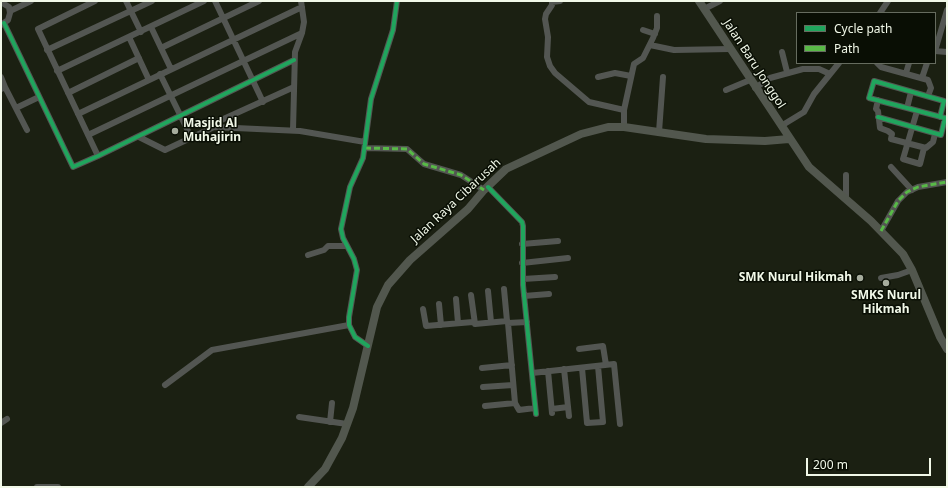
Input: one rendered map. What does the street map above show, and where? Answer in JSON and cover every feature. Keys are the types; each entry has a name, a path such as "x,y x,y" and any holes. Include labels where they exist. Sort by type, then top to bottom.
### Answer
{"main road":[{"name":"Jalan Baru Jonggol","path":"698,1 755,88 813,172 846,199 881,231 903,254 912,270 940,337 947,349"},
{"name":"Jalan Raya Cibarusah","path":"308,487 321,475 330,463 347,424 353,408 377,307 392,279 410,260 468,209 486,188 506,169 581,134 608,127 624,127 706,139 776,141 790,139"}],"street":[{"path":"9,9 21,1"},
{"path":"9,9 31,1"},
{"path":"95,1 38,29 98,156"},
{"path":"126,1 140,32"},
{"path":"48,50 152,1"},
{"path":"57,71 204,1"},
{"path":"215,1 263,102"},
{"path":"161,48 258,1"},
{"path":"368,346 355,338 349,325 350,306 357,270 354,259 342,234 342,224 350,187 363,158 371,99 393,30 397,1"},
{"path":"560,1 552,1 545,19 548,37 547,57 554,73 589,102 624,110"},
{"path":"704,9 720,1"},
{"path":"881,12 888,1"},
{"path":"1,2 9,9 9,18 3,24 71,165 77,166 141,136 294,60"},
{"path":"78,114 302,4 304,22 302,33 296,46 294,60 293,130"},
{"path":"936,48 947,10"},
{"path":"624,127 624,110 634,64 643,58 650,45 655,34 657,16"},
{"path":"151,27 171,69"},
{"path":"643,30 655,34"},
{"path":"88,135 302,33"},
{"path":"129,37 149,80"},
{"path":"650,45 674,50 730,49"},
{"path":"936,51 947,52"},
{"path":"782,52 787,72"},
{"path":"68,93 139,58"},
{"path":"781,126 804,112 814,94 838,64"},
{"path":"878,64 881,67 928,80 931,88 928,96"},
{"path":"906,73 909,64"},
{"path":"922,78 927,64"},
{"path":"755,88 770,78 787,72 819,68 830,74"},
{"path":"598,77 615,73 631,76"},
{"path":"160,74 190,135"},
{"path":"1,77 3,88 16,108 27,130"},
{"path":"659,132 663,77"},
{"path":"726,90 750,80"},
{"path":"878,118 941,135 945,118 940,117 917,111 878,100 869,98 874,81 944,101 940,117"},
{"path":"141,136 165,146 294,87"},
{"path":"907,108 911,92"},
{"path":"16,108 38,98"},
{"path":"38,98 47,122"},
{"path":"878,100 876,109 880,128 892,134 891,139 924,148"},
{"path":"917,111 903,159 920,164 924,148 934,142 935,134"},
{"path":"220,121 224,125 283,128 365,145 407,149 424,164 461,175 486,188 522,222 524,230 522,244 524,296 535,411 518,410 515,403 504,289"},
{"path":"141,136 165,150 214,127 293,130"},
{"path":"892,167 915,188"},
{"path":"846,175 846,199"},
{"path":"881,231 898,200 915,188 947,182"},
{"path":"522,244 558,241"},
{"path":"308,255 324,250 328,246 347,246"},
{"path":"522,263 568,258"},
{"path":"881,278 898,276 912,270"},
{"path":"523,279 554,277"},
{"path":"488,291 491,322"},
{"path":"524,296 549,294"},
{"path":"471,295 475,324"},
{"path":"456,299 458,324"},
{"path":"439,304 441,325"},
{"path":"423,309 426,326 473,322 475,324 491,322 527,322"},
{"path":"165,385 212,350 349,325"},
{"path":"579,349 603,346 606,365"},
{"path":"482,368 512,365"},
{"path":"532,373 615,365 620,424"},
{"path":"582,368 587,423 603,422 598,366"},
{"path":"564,369 569,416"},
{"path":"548,371 552,411 568,407"},
{"path":"483,388 513,385"},
{"path":"330,422 332,403"},
{"path":"485,406 515,403"},
{"path":"299,418 347,424"},
{"path":"37,487 58,487"}],"marked path":[{"path":"365,148 407,149 424,164 461,175 484,190"},
{"path":"881,231 898,201 907,192 918,187 947,182"}],"cycle path":[{"path":"368,346 355,337 349,325 357,270 354,259 343,238 341,229 350,187 363,158 371,99 393,30 397,1"},
{"path":"4,23 73,167 294,60"},
{"path":"878,117 941,135 945,118 869,98 874,81 944,101 940,117"},
{"path":"488,187 522,222 523,226 523,285 536,414"}],"place":[{"name":"Masjid Al Muhajirin","path":"175,131"},
{"name":"SMK Nurul Hikmah","path":"860,278"},
{"name":"SMKS Nurul Hikmah","path":"886,283"}]}
